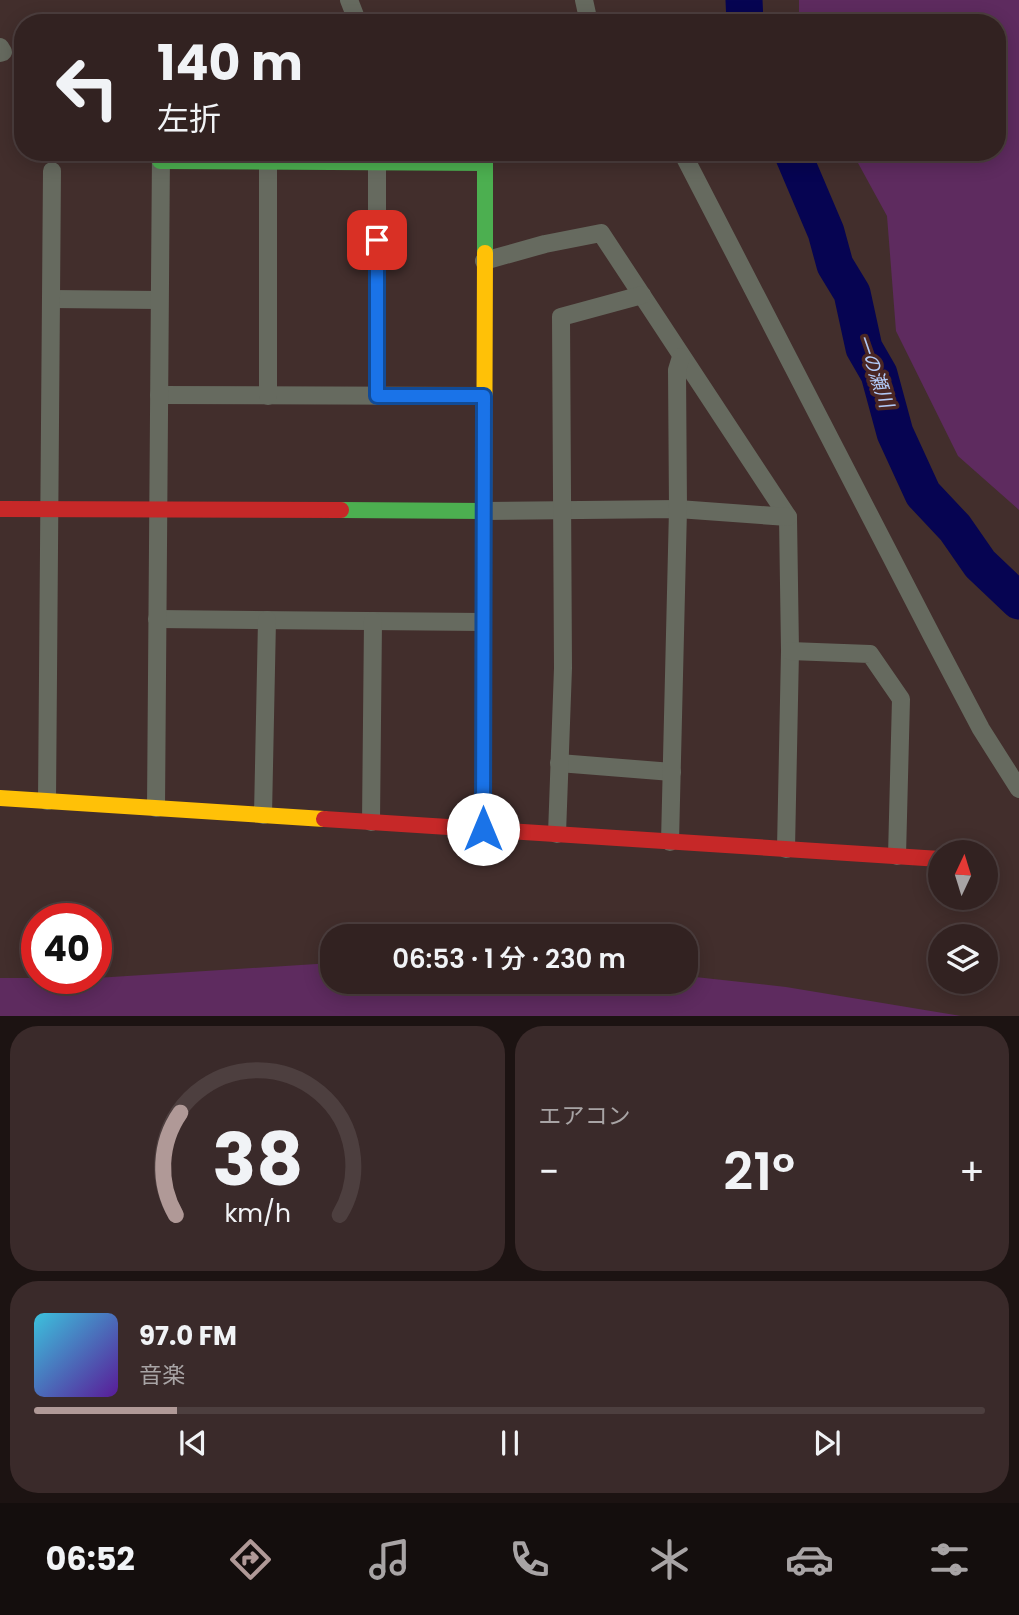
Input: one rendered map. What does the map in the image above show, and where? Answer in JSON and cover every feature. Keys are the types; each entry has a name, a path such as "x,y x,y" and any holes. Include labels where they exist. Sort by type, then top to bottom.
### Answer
{"street":[{"path":"0,47 3,52 0,53"},
{"path":"156,808 160,161"},
{"path":"246,161 485,163 483,829"},
{"path":"687,161 981,729 1019,789"},
{"path":"268,162 268,396"},
{"path":"377,162 377,396"},
{"path":"47,801 52,171"},
{"path":"484,261 545,244 601,233 788,517 790,652 786,849"},
{"path":"557,834 563,510 561,317 642,295"},
{"path":"51,299 159,300"},
{"path":"670,842 678,509 677,370 681,357"},
{"path":"159,396 484,396"},
{"path":"0,509 678,509 788,517"},
{"path":"157,619 483,622"},
{"path":"263,815 267,620"},
{"path":"372,822 373,621"},
{"path":"790,652 870,654 901,699 897,856"},
{"path":"559,763 671,772"},
{"path":"0,798 928,858"}],"shaded area":[{"path":"799,0 1019,0 1019,510 958,456 896,331 887,216 857,161 1006,161 1006,14 799,14"},
{"path":"320,964 320,994 698,994 698,977 786,987 961,1016 0,1016 0,978 21,978 21,994 112,994 112,977"}],"waterway":[{"name":"一の瀬川","path":"744,0 745,14"},
{"name":"一の瀬川","path":"796,161 826,232 835,265 852,293 864,348 879,374 895,433 923,494 955,528 980,564 1019,601"}],"traffic: fast":[{"path":"160,161 485,163 485,253"},
{"path":"341,510 484,511"}],"traffic: slow":[{"path":"484,531 485,253"},
{"path":"0,798 324,819"}],"traffic: jam":[{"path":"0,509 341,510"},
{"path":"483,829 484,531"},
{"path":"324,819 928,858"}],"route":[{"path":"377,240 377,396 484,396 483,829"}]}
